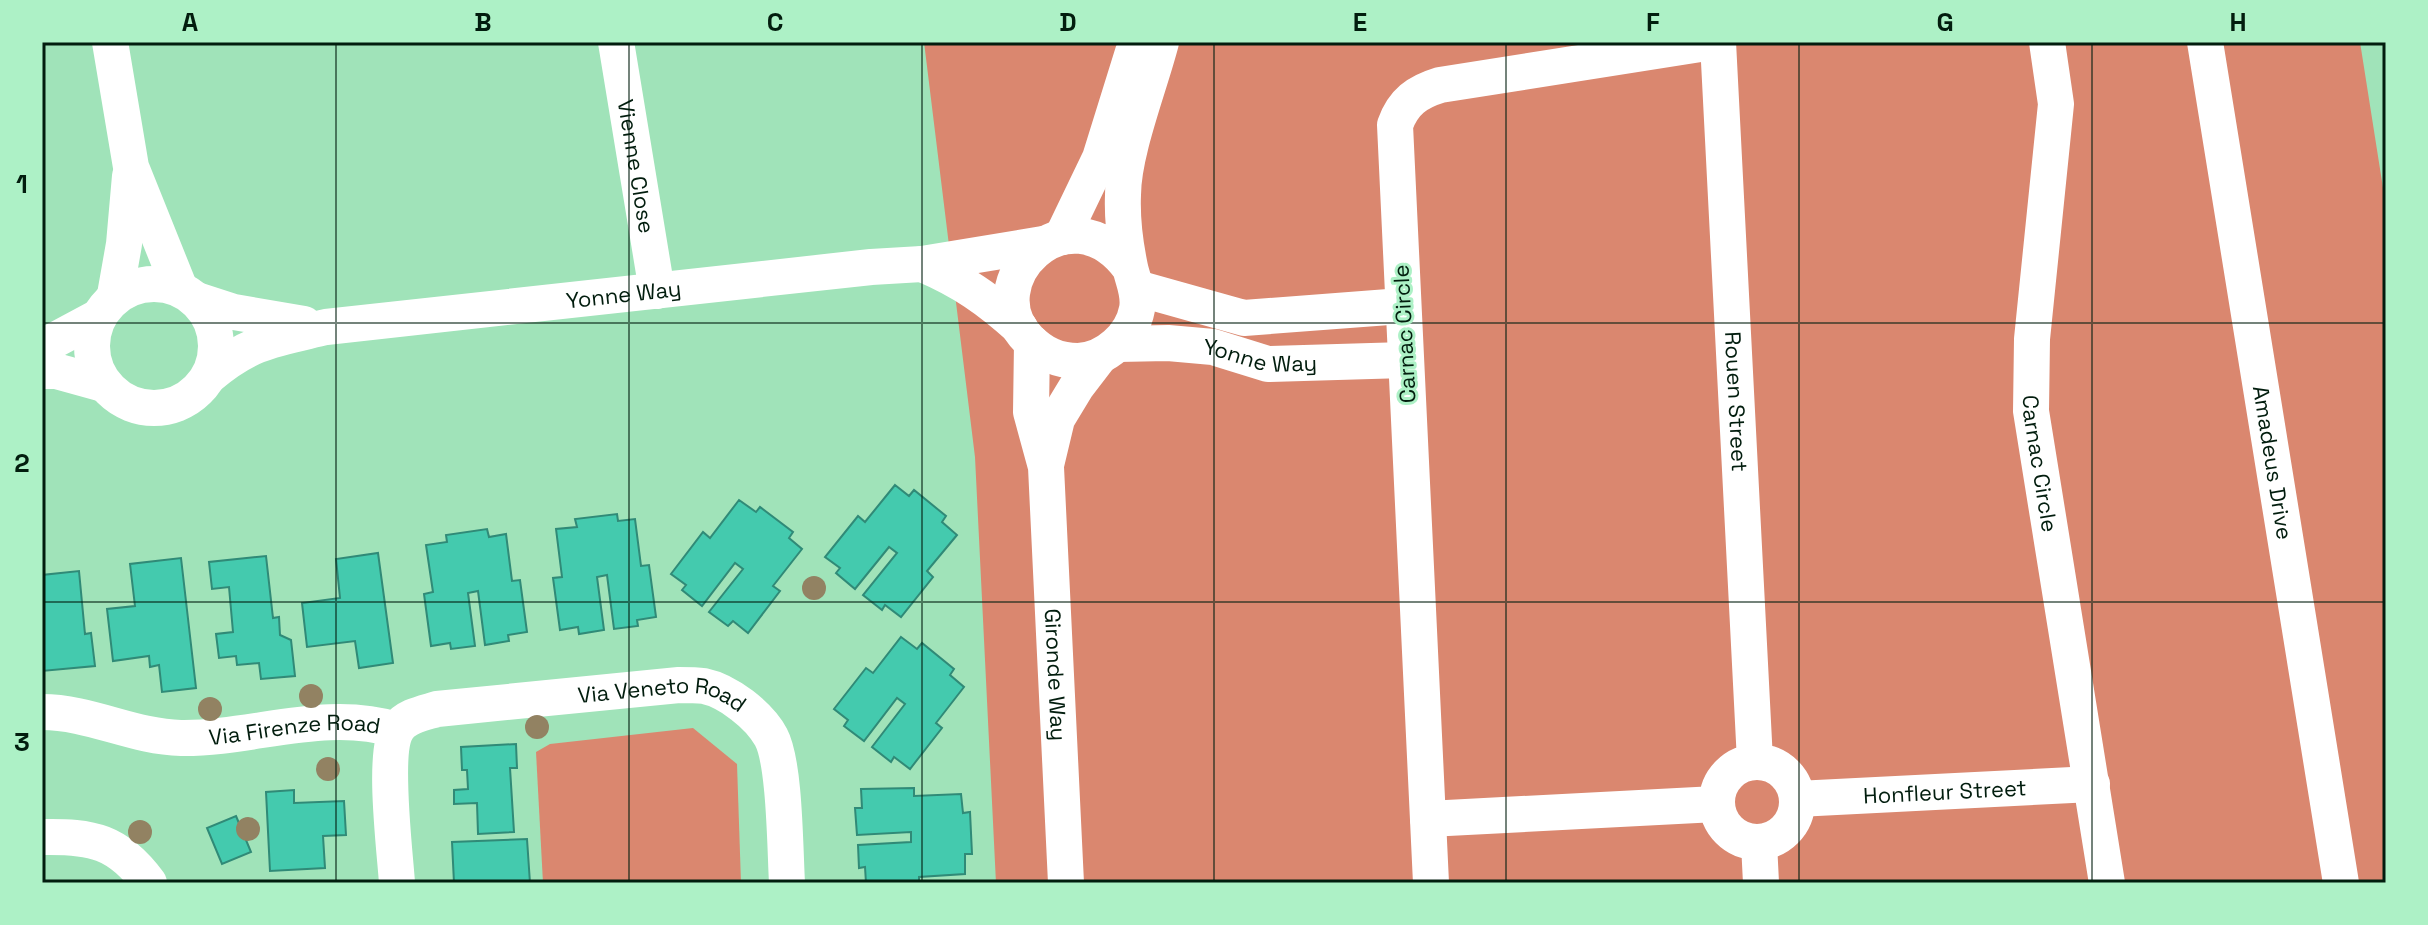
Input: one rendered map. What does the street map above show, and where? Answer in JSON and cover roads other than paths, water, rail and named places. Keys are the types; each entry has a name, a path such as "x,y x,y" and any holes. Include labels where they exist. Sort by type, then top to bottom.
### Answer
{"street":[{"path":"110,42 131,167 124,244 107,306 91,344 94,365 103,384 119,399 137,408 159,410 179,404 197,393 209,376 216,357 216,336 210,317 189,295 131,167"},
{"name":"Vienne Close","path":"616,42 657,291"},
{"path":"1109,350 1080,361 1059,359 1039,350 1015,317 1012,295 1017,275 1027,258 1052,240 1100,158 1136,42"},
{"path":"1046,467 1057,419 1077,386 1130,327 1137,308 1123,221 1123,190 1128,159 1161,42"},
{"name":"Carnac Circle","path":"1431,883 1394,136 1398,115 1414,96 1440,85 1715,42"},
{"name":"Rouen Street","path":"1715,42 1755,761"},
{"name":"Carnac Circle","path":"2047,42 2056,104 2029,387 2033,435 2107,883"},
{"name":"Amadeus Drive","path":"2205,42 2341,883"},
{"path":"1052,240 1082,235 1101,241 1118,252 1134,278"},
{"name":"Yonne Way","path":"209,376 233,356 264,341 326,327 922,264 1052,240"},
{"name":"Yonne Way","path":"922,264 956,278 977,292 1026,335"},
{"name":"Yonne Way","path":"1134,278 1244,318 1402,306"},
{"path":"42,347 140,285 161,284 189,295"},
{"name":"Yonne Way","path":"189,295 234,312 326,327"},
{"path":"1026,335 1031,412 1046,467"},
{"name":"Yonne Way","path":"1109,350 1168,343 1213,347 1268,364 1405,360"},
{"path":"42,371 56,371 103,384"},
{"name":"Gironde Way","path":"1046,467 1066,883"},
{"name":"Via Veneto Road","path":"396,730 403,722 437,709 679,685 703,686 726,694 758,720 771,736 778,757 787,883"},
{"name":"Via Firenze Road","path":"42,712 73,714 144,733 183,738 344,722 375,723 396,730 392,746 391,781 397,883"},
{"path":"1755,761 1775,766 1791,780 1797,799 1795,815 1787,829 1774,839 1759,843 1743,840 1729,832 1720,820 1716,804 1719,788 1727,775 1739,765 1755,761"},
{"name":"Honfleur Street","path":"1797,799 2092,784"},
{"path":"1428,819 1716,804"},
{"path":"42,837 96,840 129,860 149,883"},
{"path":"1759,843 1761,883"}]}
